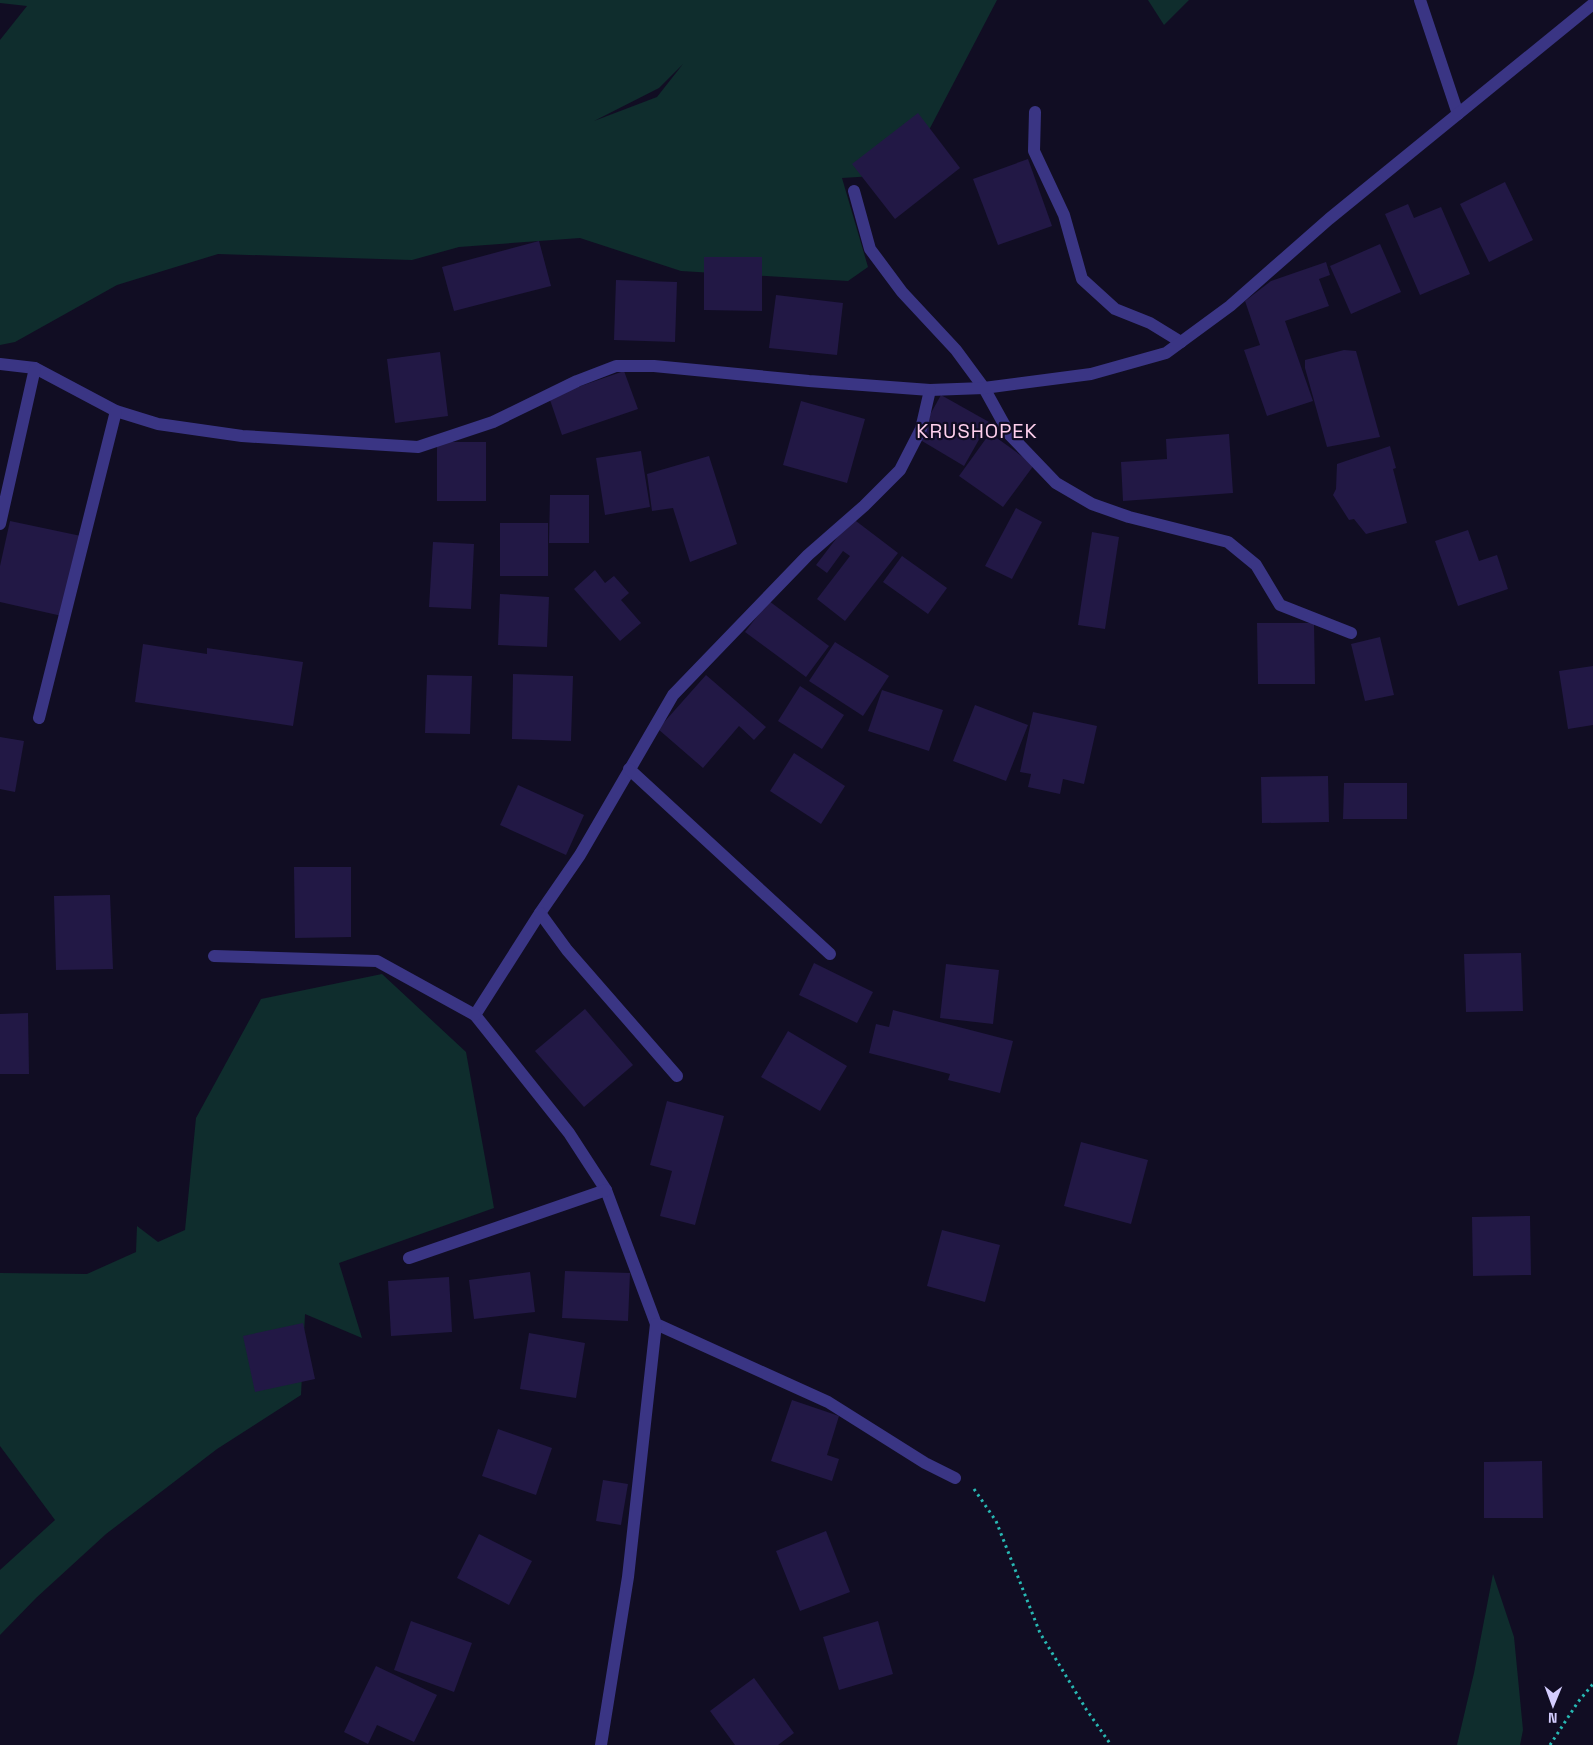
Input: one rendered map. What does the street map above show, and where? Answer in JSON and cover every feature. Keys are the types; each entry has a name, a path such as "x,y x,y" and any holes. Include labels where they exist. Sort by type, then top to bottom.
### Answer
{"street":[{"path":"1420,0 1458,114"},
{"path":"0,364 35,368 116,411 158,424 242,436 418,447 493,422 577,381 616,366 654,366 809,381 930,390 984,388 1091,374 1166,353 1230,306 1329,219 1593,4"},
{"path":"1035,112 1034,151 1064,215 1082,279 1115,310 1150,324 1181,342"},
{"path":"854,191 870,249 902,292 956,350 984,388 1010,435 1056,483 1092,504 1129,517 1228,542 1256,565 1280,605 1351,634"},
{"path":"0,524 35,368"},
{"path":"475,1015 540,913 580,855 673,695 808,555 864,506 900,470 921,429 930,390"},
{"path":"39,718 116,411"},
{"path":"629,769 830,954"},
{"path":"540,913 567,950 677,1076"},
{"path":"214,956 377,961 475,1015 569,1133 606,1190 656,1324 628,1577 601,1745"},
{"path":"409,1258 606,1190"},
{"path":"656,1324 828,1402 924,1463 955,1478"}],"path":[{"path":"955,1478 976,1490 996,1522 1040,1633 1086,1709 1111,1745"},
{"path":"1550,1745 1578,1702 1593,1684"}],"green space":[{"path":"0,0 997,0 906,174 842,178 868,267 848,281 681,271 580,238 459,247 412,260 218,254 117,285 15,342 0,345 0,40 27,6 0,3","holes":["683,64 657,97 594,121 659,88"]},
{"path":"1148,0 1189,0 1164,25"},
{"path":"382,974 466,1052 494,1208 339,1263 362,1338 305,1314 301,1395 217,1449 106,1534 36,1598 0,1635 0,1570 55,1520 0,1446 0,1273 87,1274 136,1252 137,1226 158,1242 185,1230 196,1118 261,999"},
{"path":"1493,1574 1514,1637 1523,1730 1520,1745 1457,1745 1474,1673"}],"building":[{"path":"918,113 960,168 895,219 852,164"},
{"path":"1028,159 1052,226 998,245 973,179"},
{"path":"1505,182 1533,240 1489,262 1460,204"},
{"path":"1408,204 1414,218 1441,207 1470,274 1420,295 1385,214"},
{"path":"539,241 551,286 454,311 442,267"},
{"path":"1380,244 1401,292 1351,314 1330,266"},
{"path":"704,257 762,257 762,311 704,310"},
{"path":"1326,262 1330,275 1319,279 1329,306 1285,321 1313,401 1267,416 1244,350 1260,345 1245,301 1271,281"},
{"path":"616,280 677,282 675,342 614,340"},
{"path":"776,295 843,303 837,355 769,348"},
{"path":"1344,350 1356,351 1380,437 1327,447 1305,368 1305,360"},
{"path":"440,352 448,416 395,423 387,359"},
{"path":"624,371 638,409 562,435 549,397"},
{"path":"941,395 989,422 964,466 917,438"},
{"path":"801,401 865,419 847,483 783,465"},
{"path":"990,433 1034,465 1003,507 959,476"},
{"path":"1229,434 1233,493 1123,501 1121,462 1167,459 1166,439"},
{"path":"437,442 486,442 486,501 437,501"},
{"path":"1390,446 1396,468 1393,469 1407,523 1366,534 1354,519 1349,520 1333,495 1336,489 1337,464"},
{"path":"641,451 650,507 605,515 596,458"},
{"path":"709,456 737,544 690,562 673,508 652,511 647,474"},
{"path":"550,495 589,495 589,543 549,543"},
{"path":"1016,508 1042,522 1012,579 985,566"},
{"path":"852,518 898,553 845,621 817,599 850,556 843,551 827,573 816,565"},
{"path":"10,521 81,536 62,616 0,602 0,566"},
{"path":"500,523 548,523 548,576 500,576"},
{"path":"1468,530 1479,561 1497,555 1508,589 1458,606 1435,541"},
{"path":"1092,532 1119,537 1105,629 1078,625"},
{"path":"433,542 474,544 471,609 429,607"},
{"path":"902,556 947,588 928,614 883,582"},
{"path":"595,570 605,583 614,576 629,593 621,600 641,623 620,641 574,589"},
{"path":"500,594 549,597 547,647 498,645"},
{"path":"769,601 829,646 806,677 745,632"},
{"path":"1257,623 1314,623 1315,684 1258,684"},
{"path":"1380,637 1394,695 1365,701 1351,644"},
{"path":"835,642 889,676 863,716 809,681"},
{"path":"143,644 207,654 207,648 303,662 293,726 135,702"},
{"path":"1593,666 1593,725 1568,729 1559,671"},
{"path":"513,674 573,676 571,741 512,739"},
{"path":"427,675 472,676 470,734 425,733"},
{"path":"706,675 766,727 754,740 739,726 703,768 658,729"},
{"path":"800,686 844,715 822,749 778,721"},
{"path":"882,690 943,710 929,751 868,731"},
{"path":"975,705 1028,725 1006,781 953,761"},
{"path":"1033,712 1097,726 1084,784 1063,779 1060,794 1028,787 1031,774 1020,772"},
{"path":"0,737 24,741 15,792 0,789"},
{"path":"794,753 845,786 821,824 770,791"},
{"path":"1328,776 1329,822 1262,823 1261,777"},
{"path":"1344,783 1407,783 1407,819 1343,819"},
{"path":"518,785 584,815 566,855 500,825"},
{"path":"294,867 351,867 351,937 295,938"},
{"path":"110,895 113,969 56,970 54,896"},
{"path":"1521,953 1523,1011 1466,1012 1464,954"},
{"path":"814,963 873,992 857,1023 799,995"},
{"path":"946,964 999,970 993,1024 940,1018"},
{"path":"585,1009 633,1065 584,1107 535,1051"},
{"path":"893,1010 1013,1041 1000,1093 948,1080 950,1074 869,1053 876,1024 889,1027"},
{"path":"28,1013 29,1074 0,1074 0,1014"},
{"path":"788,1031 847,1066 820,1111 761,1077"},
{"path":"667,1101 724,1116 695,1225 660,1216 672,1171 650,1165"},
{"path":"1081,1142 1148,1160 1131,1224 1064,1206"},
{"path":"1530,1216 1531,1275 1473,1276 1472,1217"},
{"path":"942,1230 1000,1245 985,1302 927,1286"},
{"path":"565,1271 630,1273 628,1321 562,1318"},
{"path":"530,1272 535,1312 474,1319 469,1280"},
{"path":"449,1277 452,1332 391,1336 388,1281"},
{"path":"303,1323 315,1379 255,1392 243,1336"},
{"path":"529,1333 585,1343 576,1398 520,1389"},
{"path":"792,1400 839,1416 827,1455 839,1459 832,1481 771,1461"},
{"path":"498,1429 552,1448 536,1495 482,1476"},
{"path":"1542,1461 1543,1518 1484,1518 1484,1462"},
{"path":"603,1480 628,1484 621,1525 596,1521"},
{"path":"826,1531 850,1592 800,1611 776,1551"},
{"path":"479,1534 532,1561 509,1605 457,1578"},
{"path":"411,1621 472,1643 454,1692 394,1670"},
{"path":"878,1621 893,1674 839,1690 823,1637"},
{"path":"376,1666 437,1695 414,1742 377,1725 368,1744 344,1732"},
{"path":"754,1678 794,1733 778,1745 735,1745 710,1711"}],"district":[{"name":"KRUSHOPEK","path":"977,431"}]}
